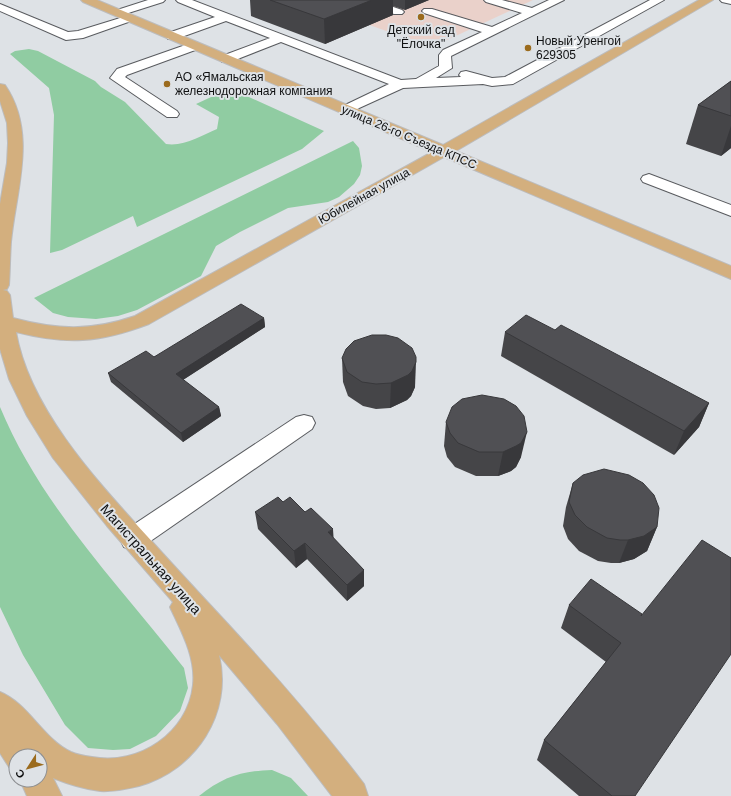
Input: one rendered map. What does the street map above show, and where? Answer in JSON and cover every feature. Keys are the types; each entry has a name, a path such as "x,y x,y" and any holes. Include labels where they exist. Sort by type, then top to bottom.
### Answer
{"main road":[{"name":"улица 26-го Съезда КПСС","path":"87,0 731,273"},
{"name":"Юбилейная улица","path":"4,322 52,334 73,336 107,332 125,327 159,312 444,152 707,0"},
{"path":"0,88 12,112 15,137 12,182 1,242 0,285"},
{"name":"Магистральная улица","path":"0,294 4,322 13,361 27,394 45,429 100,502 290,714 352,796"},
{"path":"0,707 37,746 62,766 94,776 123,775 153,765 174,751 191,734 203,712 208,685 207,660 196,630 168,577"},
{"path":"0,724 15,748"}],"lane":[{"path":"106,8 131,0"},
{"path":"118,13 158,0"},
{"path":"182,0 400,84"},
{"path":"362,0 398,12"},
{"path":"490,0 532,12"},
{"path":"446,68 445,55 447,53 558,0"},
{"path":"418,82 446,68 481,80 499,83 508,81 658,0"},
{"path":"726,0 731,1"},
{"path":"0,7 66,36 79,34 130,18"},
{"path":"428,11 493,31"},
{"path":"172,36 226,17"},
{"path":"226,59 282,38"},
{"path":"172,114 117,78 122,72 194,46"},
{"path":"346,110 400,84 481,80"},
{"path":"649,180 731,211"},
{"path":"133,539 304,423"}],"shaded area":[{"name":"Детский сад \"Ёлочка\"","path":"298,0 533,0 432,47"}],"green space":[{"path":"29,49 38,51 95,81 101,87 125,102 166,144 179,144 186,142 217,129 219,117 196,104 222,92 240,93 324,131 302,149 137,227 133,216 62,250 50,253 54,115 49,88 10,54 15,51"},
{"path":"353,141 359,148 362,166 360,175 354,184 339,197 328,202 288,208 240,232 216,246 201,276 137,310 118,316 96,319 68,317 53,313 34,298"},
{"path":"0,407 17,443 37,478 59,511 83,544 184,668 188,688 180,711 156,736 130,749 113,750 88,748 65,725 23,655 0,607"},
{"path":"272,770 291,778 308,796 199,796 216,784 233,776 251,772"}],"building":[{"path":"270,0 372,0 324,19"},
{"path":"731,81 731,116 698,105"},
{"path":"241,304 264,318 176,374 219,407 181,433 108,373 146,351 154,357"},
{"path":"526,315 555,330 561,325 709,403 684,431 505,332"},
{"path":"372,335 386,335 398,338 412,348 416,357 416,362 412,371 408,375 391,383 376,384 362,382 347,372 342,358 346,349 354,341"},
{"path":"482,395 504,399 516,406 524,416 527,432 521,443 503,452 479,452 458,443 450,433 446,422 452,407 462,399"},
{"path":"604,469 629,475 643,483 654,495 659,508 657,527 644,536 628,540 620,540 607,538 587,527 575,515 569,502 573,483 583,475"},
{"path":"278,497 283,502 290,497 305,512 311,508 333,529 328,532 364,570 347,585 305,543 294,551 255,512"},
{"path":"702,540 731,558 731,654 635,796 612,796 544,740 621,643 569,605 591,579 642,614 641,616"}],"place":[{"name":"Детский сад \"Ёлочка\"","path":"421,17"},
{"name":"Новый Уренгой 629305","path":"528,48"},
{"name":"АО «Ямальская железнодорожная компания","path":"167,84"}]}
